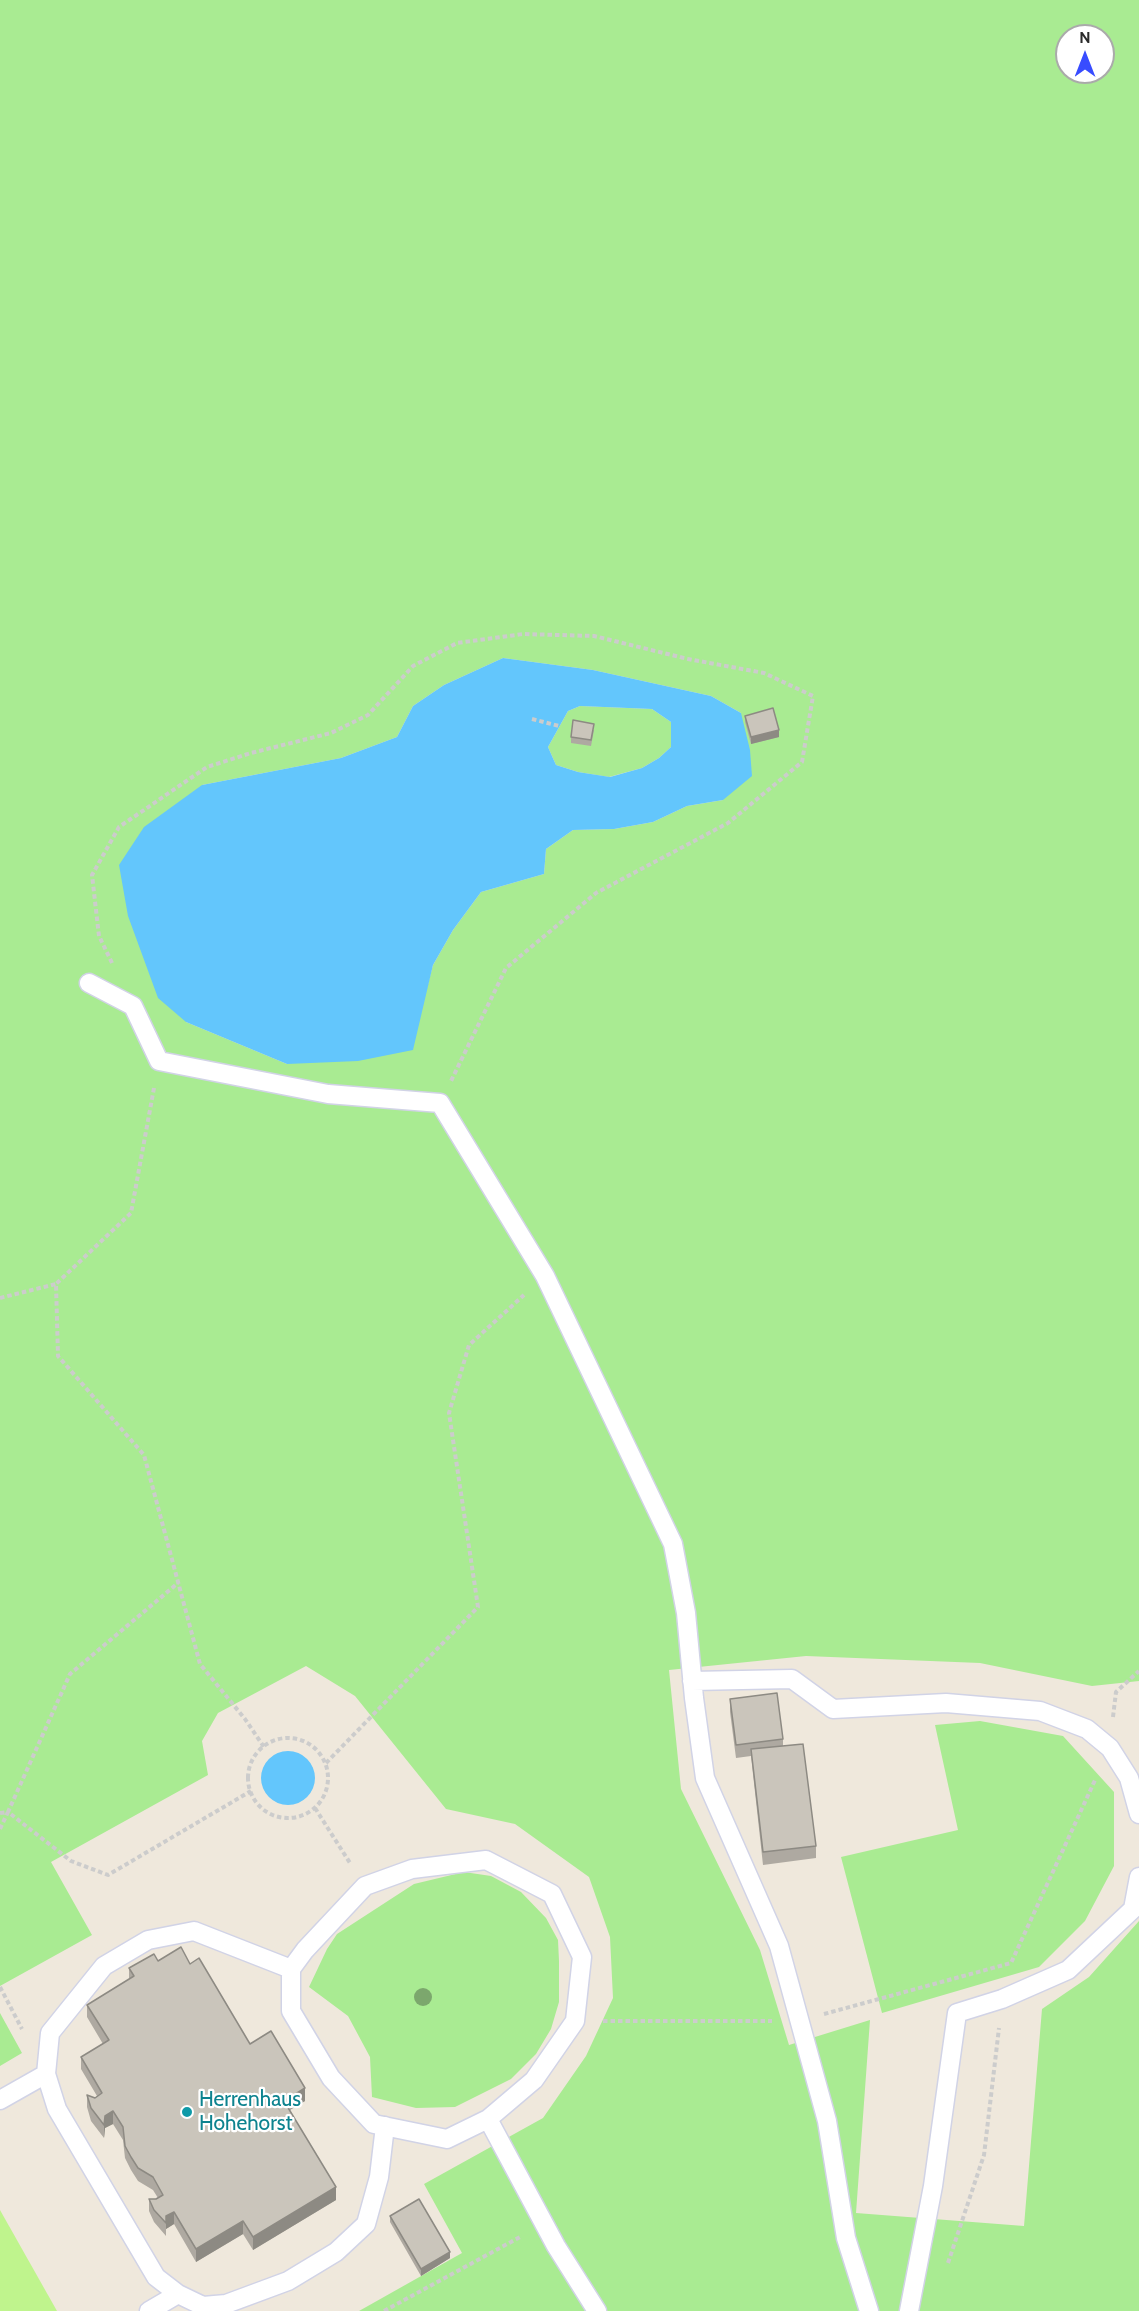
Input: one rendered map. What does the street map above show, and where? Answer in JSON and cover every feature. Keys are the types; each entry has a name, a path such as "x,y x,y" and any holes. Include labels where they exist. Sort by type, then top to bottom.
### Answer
{"lane":[{"path":"88,983 133,1006 159,1061 328,1094 440,1103 545,1276 674,1544 686,1613 692,1681 705,1778 779,1946 827,2121 846,2238 869,2311"},
{"path":"692,1681 792,1679 833,1709 946,1703 1040,1711 1086,1729 1110,1748 1129,1778 1139,1814"},
{"path":"486,1860 552,1894 582,1957 575,2021 534,2080 488,2119 447,2139 374,2124 331,2078 291,2011 291,1969 305,1950 365,1886 412,1869 486,1860"},
{"path":"909,2311 933,2186 957,2013 1002,1999 1068,1970 1133,1909 1139,1876"},
{"path":"291,1969 194,1931 148,1940 104,1965 50,2033 46,2074 57,2109 156,2277 178,2294 203,2306 226,2304 288,2281 336,2252 366,2224 379,2177 385,2126"},
{"path":"0,2100 46,2074"},
{"path":"488,2119 544,2224 597,2311"},
{"path":"149,2311 178,2294"}],"path":[{"path":"114,966 99,936 92,875 119,827 207,767 250,753 331,733 368,715 413,666 457,643 524,634 594,636 688,659 764,674 813,696 802,762 728,823 596,894 506,968 440,1103"},
{"path":"532,718 559,726"},
{"path":"0,1298 56,1284 131,1213 159,1061"},
{"path":"326,1763 478,1607 449,1413 469,1345 545,1276"},
{"path":"56,1284 58,1356 144,1455 200,1664 245,1719 264,1747"},
{"path":"0,1829 70,1674 178,1583"},
{"path":"947,2266 984,2154 1002,1999 1011,1963 1110,1748 1116,1692 1139,1671"},
{"path":"288,1738 299,1739 311,1745 326,1763 328,1784 324,1798 315,1808 298,1817 275,1816 263,1809 250,1791 249,1771 253,1758 269,1743 288,1738"},
{"path":"0,1813 8,1812 71,1861 108,1875 250,1791"},
{"path":"315,1808 365,1886"},
{"path":"575,2021 800,2020 1011,1963"},
{"path":"384,2311 544,2224"}],"green space":[{"path":"0,0 1139,0 1139,1681 1092,1686 980,1663 806,1656 669,1670 681,1789 760,1950 789,2045 870,2020 856,2213 1024,2226 1042,2009 1089,1977 1139,1921 1139,2311 359,2311 462,2253 424,2184 543,2118 586,2056 613,1998 610,1937 589,1877 515,1824 446,1809 355,1696 306,1666 218,1713 202,1741 208,1775 51,1862 92,1935 0,1986","holes":["503,658 593,670 711,696 741,713 723,800 687,806 653,822 614,829 573,830 546,849 544,874 481,892 453,930 433,965 423,1003 287,1064 186,1022 202,785 341,758 397,737 413,706 444,685"]},
{"path":"580,706 652,709 671,722 671,747 659,758 642,768 609,777 578,772 556,765 548,747 568,711"},
{"path":"980,1721 1063,1736 1114,1792 1114,1866 1085,1921 1039,1967 882,2013 841,1857 958,1830 935,1725"},
{"path":"464,1872 491,1876 521,1892 546,1918 558,1940 559,1961 559,2002 551,2029 536,2054 511,2079 455,2107 416,2108 372,2097 370,2057 348,2016 309,1987 327,1949 337,1934 414,1884"},
{"path":"0,2013 22,2053 0,2066"},
{"path":"0,2210 57,2311 0,2311"}],"water":[{"path":"503,658 593,670 711,696 741,713 750,750 752,776 723,800 687,806 653,822 614,829 573,830 546,849 544,874 481,892 453,930 433,965 413,1050 358,1061 287,1064 186,1022 158,998 128,916 119,865 144,827 202,785 341,758 397,737 413,706 444,685","holes":["580,706 652,709 671,722 671,747 659,758 642,768 610,777 578,772 556,765 548,747 568,711"]},
{"path":"283,1751 293,1751 303,1755 311,1763 315,1778 311,1793 303,1801 293,1805 283,1805 273,1801 265,1793 261,1783 261,1773 265,1763 273,1755"}],"building":[{"path":"773,708 779,730 751,737 745,716"},
{"path":"573,720 594,724 591,740 571,737"},
{"path":"777,1693 783,1739 736,1745 730,1699"},
{"path":"803,1744 816,1846 763,1852 751,1749"},
{"name":"Herrenhaus Hohehorst","path":"181,1947 190,1964 199,1958 250,2044 271,2031 305,2088 284,2101 336,2187 253,2237 243,2221 196,2249 174,2212 166,2216 166,2223 154,2210 149,2199 156,2199 163,2195 153,2177 138,2168 131,2157 125,2146 123,2127 113,2111 105,2116 104,2125 91,2108 87,2095 95,2098 102,2093 81,2057 109,2040 87,2005 134,1976 129,1968 154,1954 158,1961"},
{"path":"419,2199 450,2252 421,2269 390,2216"}],"place":[{"name":"Herrenhaus Hohehorst","path":"187,2112"}]}
